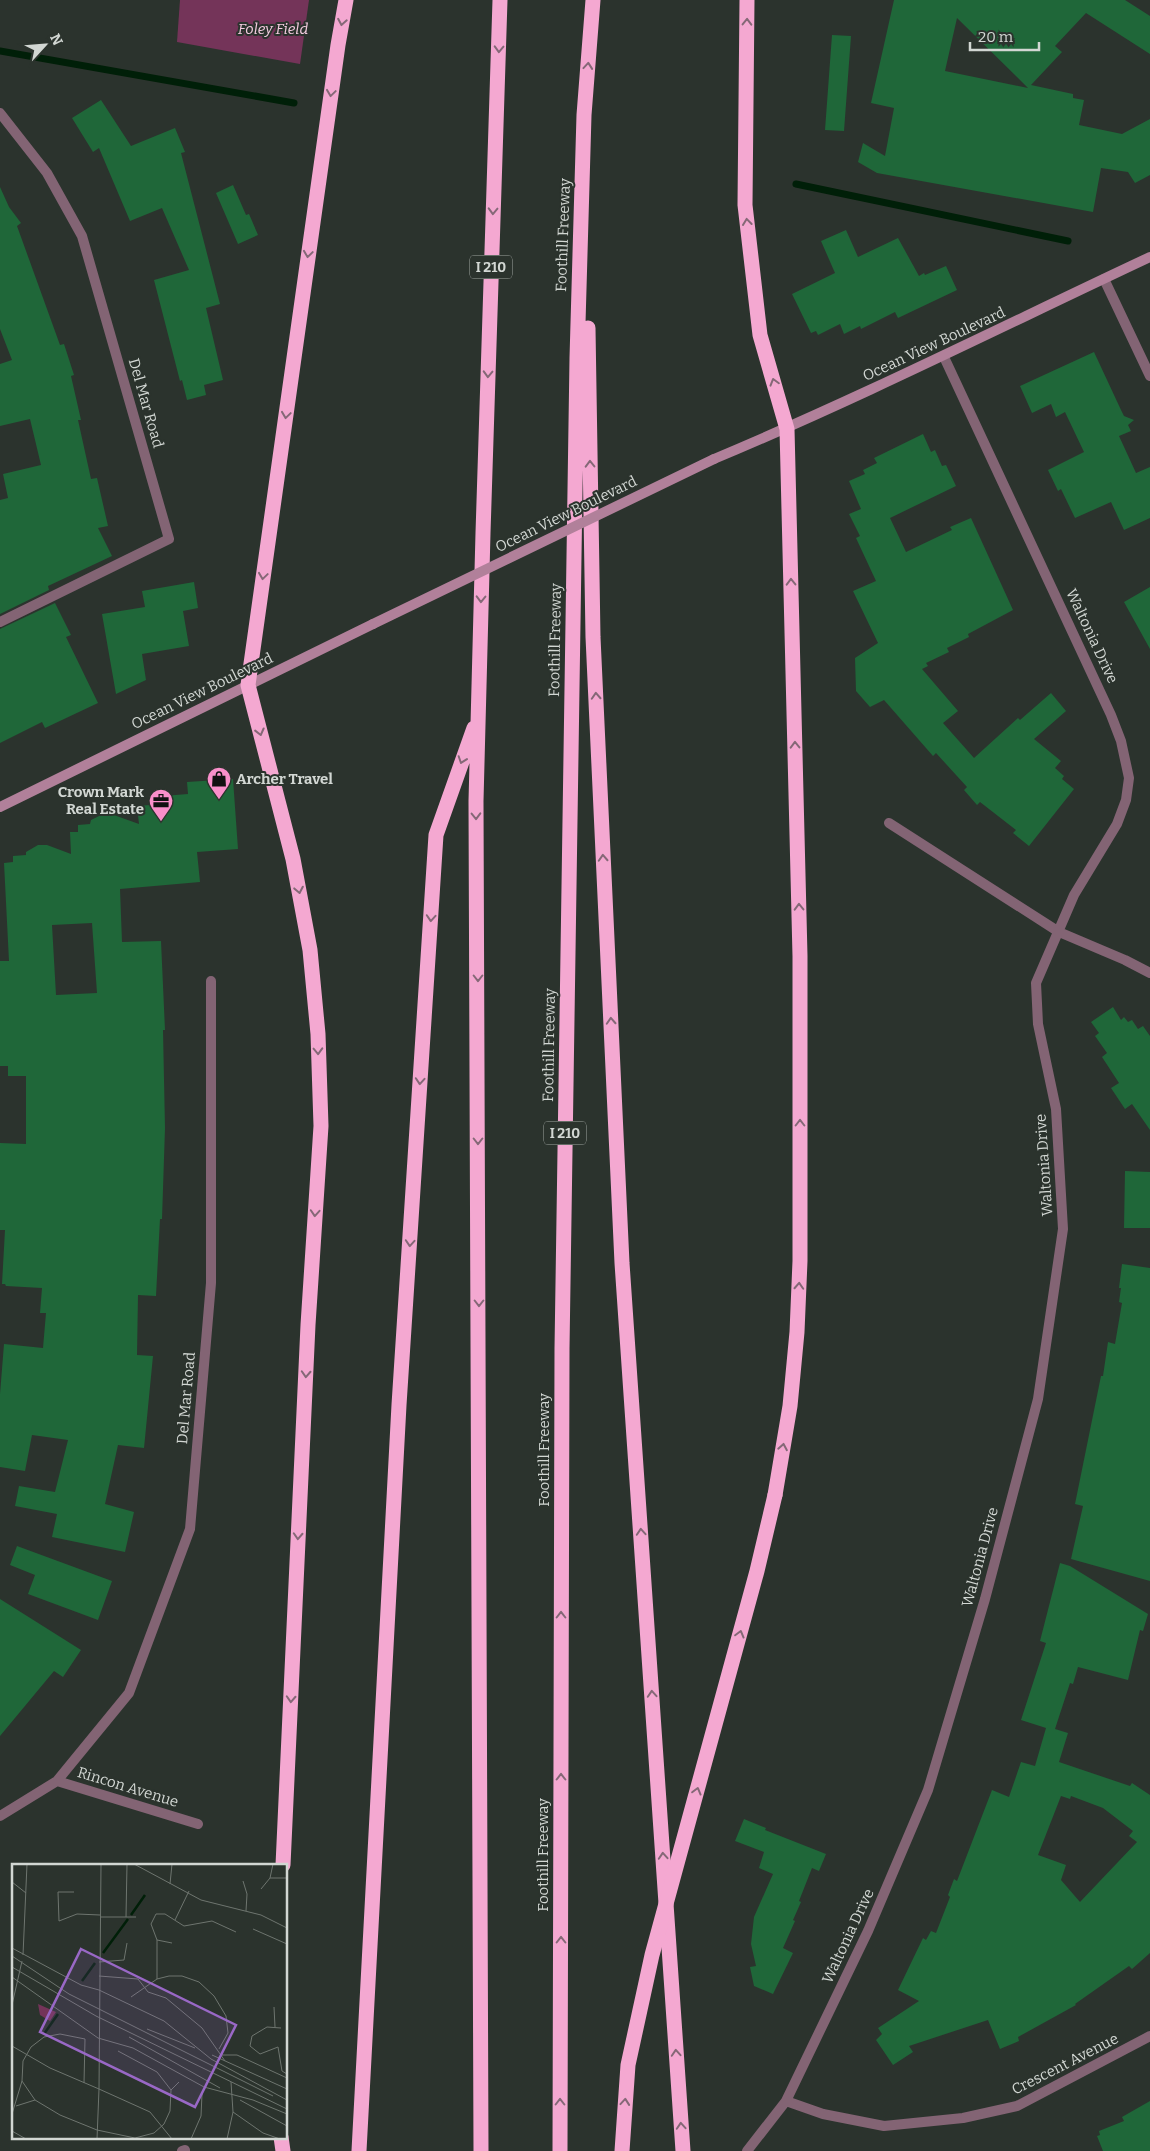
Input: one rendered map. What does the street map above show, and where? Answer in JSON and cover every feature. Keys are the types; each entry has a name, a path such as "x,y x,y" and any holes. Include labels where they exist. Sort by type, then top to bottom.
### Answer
{"highway":[{"path":"283,1864 308,1325 321,1126 318,1052 310,950 293,859 248,685 338,45 346,0"},
{"name":"I 210","path":"481,2151 476,801 500,0"},
{"name":"Foothill Freeway","path":"560,2151 562,1349 577,358 584,115 593,0"},
{"path":"622,2151 628,2066 652,1955 757,1571 775,1495 790,1406 797,1332 800,1261 800,956 787,429 760,334 745,205 748,0"},
{"path":"584,115 593,636 622,1253 683,2151"},
{"path":"359,2151 399,1405 436,835 478,714"},
{"path":"282,2138 283,2151"}],"main road":[{"name":"Ocean View Boulevard","path":"0,807 714,459 787,429 944,357 1150,257"}],"street":[{"name":"Del Mar Road","path":"0,113 48,173 82,236 169,539 0,622"},
{"path":"1104,279 1150,376"},
{"name":"Waltonia Drive","path":"747,2151 786,2100 868,1931 928,1790 985,1599 1038,1398 1063,1229 1056,1109 1038,1024 1036,983 1074,895 1117,824 1126,800 1128,778 1123,750 1111,715 944,357"},
{"path":"889,822 1059,932 1125,960 1150,973"},
{"name":"Del Mar Road","path":"57,1780 129,1693 190,1528 211,1283 211,981"},
{"name":"Rincon Avenue","path":"0,1816 57,1780 198,1824"},
{"name":"Crescent Avenue","path":"786,2100 823,2114 884,2126 963,2118 1016,2106 1150,2036"}],"green space":[{"name":"Foley Field","path":"180,0 309,0 300,64 177,42"}],"building":[{"path":"894,0 1125,0 1150,16 1150,54 1086,13 1055,46 1062,52 1031,85 1073,94 1073,98 1084,100 1079,125 1122,134 1150,119 1150,175 1135,183 1128,172 1101,168 1093,212 877,173 858,162 863,143 885,156 894,108 871,103","holes":["957,18 1028,88 945,71"]},
{"path":"832,35 851,36 844,131 825,130"},
{"path":"101,100 131,146 175,128 185,152 181,153 220,304 206,308 223,380 204,385 206,395 187,400 182,380 180,381 154,280 189,270 162,208 130,221 99,148 93,152 72,118"},
{"path":"233,185 246,215 249,214 258,235 238,244 216,193"},
{"path":"0,187 9,207 21,223 17,226 60,345 64,344 74,375 71,376 81,420 78,420 91,479 97,478 108,526 98,528 112,556 48,586 49,590 0,614 0,500 8,498 3,474 41,465 30,419 0,426 0,364 12,360 0,329"},
{"path":"846,230 858,257 898,238 919,276 946,266 957,290 898,318 895,312 861,329 860,326 844,334 840,324 818,335 816,331 811,333 792,294 835,273 821,241"},
{"path":"1094,352 1124,416 1134,420 1128,425 1131,431 1119,436 1136,473 1150,467 1150,518 1124,530 1111,502 1075,518 1061,489 1058,491 1048,470 1084,452 1065,412 1056,417 1051,404 1032,413 1020,386"},
{"path":"923,434 931,452 935,450 942,466 946,465 956,486 890,518 906,552 952,530 950,527 971,518 1013,610 968,634 969,637 947,648 949,652 926,663 928,666 922,669 958,711 943,723 974,758 1018,718 1020,720 1051,693 1066,711 1034,739 1061,761 1055,768 1064,776 1062,779 1074,789 1029,846 1013,833 1016,830 980,802 977,805 964,790 967,787 936,753 933,756 884,700 870,707 856,691 855,658 878,643 853,591 876,581 856,538 860,536 849,514 861,509 849,481 865,474 863,470 877,463 874,458"},
{"path":"194,582 198,608 183,611 189,646 142,654 146,680 116,694 102,614 145,607 142,591"},
{"path":"1150,587 1150,649 1124,602"},
{"path":"55,603 71,635 66,637 98,703 45,728 42,722 0,743 0,629"},
{"path":"233,779 238,849 197,852 200,882 120,889 122,942 161,941 165,1030 163,1030 165,1128 162,1219 160,1219 156,1296 138,1295 137,1355 153,1356 144,1448 118,1445 105,1504 134,1512 125,1552 52,1537 57,1514 15,1506 19,1486 55,1492 68,1440 32,1435 25,1471 0,1467 0,1394 4,1344 43,1348 46,1313 40,1313 42,1288 6,1286 2,1284 5,1230 0,1230 0,1143 26,1144 26,1076 8,1076 8,1066 0,1066 0,961 9,961 4,863 13,862 13,856 26,855 26,852 38,845 47,845 71,854 70,832 78,832 78,825 90,824 91,820 103,814 111,814 139,824 137,806 164,804 163,796 188,794 187,782","holes":["92,923 97,993 56,995 52,925"]},
{"path":"1113,1007 1121,1020 1124,1017 1128,1022 1132,1020 1138,1029 1143,1026 1150,1036 1150,1130 1132,1104 1125,1109 1111,1088 1119,1083 1102,1057 1107,1053 1095,1036 1099,1033 1091,1022"},
{"path":"1125,1171 1150,1172 1150,1228 1124,1228"},
{"path":"1122,1264 1150,1268 1150,1581 1071,1559 1083,1506 1075,1504 1101,1376 1103,1376 1108,1342 1115,1344 1122,1303 1119,1302 1121,1288 1119,1288"},
{"path":"17,1546 112,1581 98,1620 28,1594 35,1575 10,1565"},
{"path":"1060,1563 1070,1566 1148,1614 1143,1631 1140,1630 1128,1680 1078,1667 1073,1684 1070,1683 1055,1729 1068,1733 1059,1762 1130,1786 1132,1783 1150,1795 1150,1953 1132,1969 1129,1966 1076,2005 1018,2037 1019,2041 1000,2049 988,2020 909,2046 913,2052 893,2065 876,2040 882,2034 878,2028 919,2001 898,1990 923,1938 926,1940 931,1931 936,1933 950,1897 948,1895 954,1879 957,1881 992,1790 1009,1797 1021,1762 1035,1766 1046,1728 1021,1720 1046,1643 1040,1641","holes":["1061,1796 1070,1799 1071,1796 1103,1808 1133,1831 1129,1836 1137,1842 1080,1902 1061,1880 1066,1865 1038,1855"]},
{"path":"0,1599 81,1650 63,1677 54,1671 0,1736"},
{"path":"744,1819 766,1828 765,1830 826,1854 819,1871 812,1868 799,1901 801,1902 793,1920 795,1921 783,1948 793,1953 773,1994 754,1986 750,1967 756,1966 751,1944 754,1917 773,1874 759,1868 764,1852 735,1841"},
{"path":"1150,2101 1150,2151 1103,2151 1097,2136 1100,2135 1099,2131 1124,2121 1122,2117"}],"waterway":[{"path":"0,51 294,103"},
{"path":"796,184 1068,241"}],"place":[{"name":"Archer Travel","path":"219,800"},
{"name":"Crown Mark Real Estate","path":"161,822"}]}
